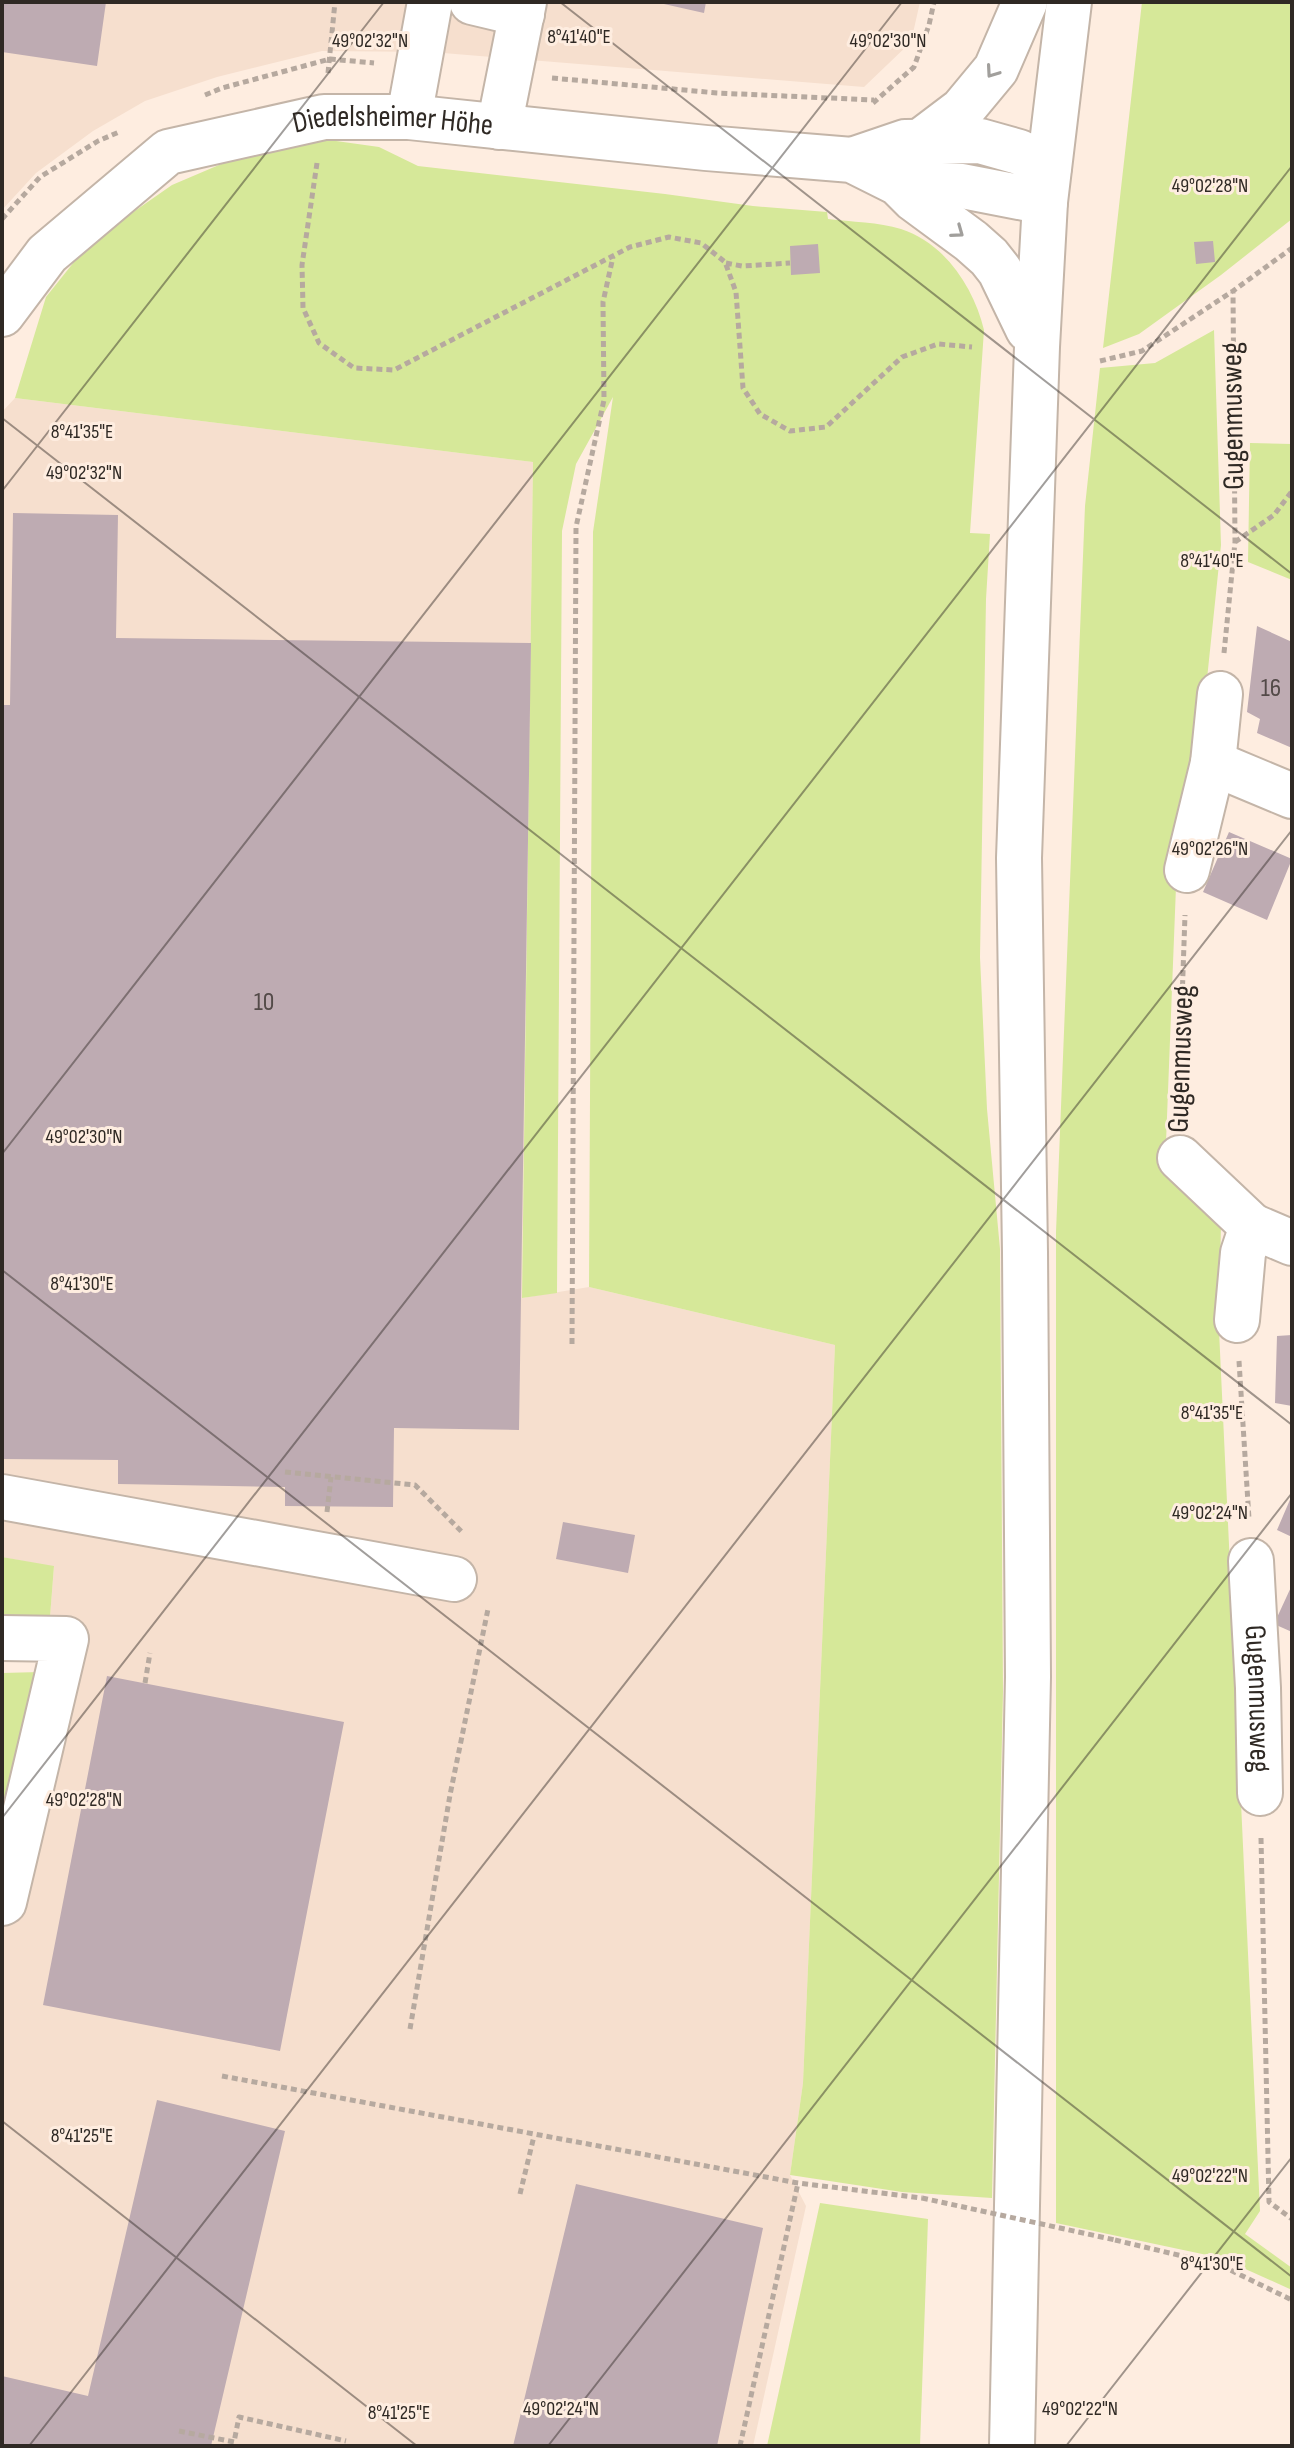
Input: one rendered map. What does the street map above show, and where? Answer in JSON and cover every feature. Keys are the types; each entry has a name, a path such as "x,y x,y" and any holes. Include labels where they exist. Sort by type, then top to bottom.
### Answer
{"main road":[{"path":"409,117 430,2"},
{"path":"472,2 523,8 499,127"},
{"path":"921,141 962,110 996,69 1025,2"},
{"path":"1012,2446 1028,1677 1019,858 1032,338 1069,2"},
{"name":"Diedelsheimer Höhe","path":"2,314 47,254 168,152 324,117 409,117 852,160"},
{"path":"852,160 905,142 980,141 1019,152 1047,184"},
{"path":"852,160 898,183 989,257 1000,271 1032,338"},
{"path":"898,183 962,186 1047,184"},
{"path":"1187,870 1213,763 1220,694"},
{"path":"1213,763 1292,796"},
{"name":"Gugenmusweg","path":"1180,1158 1252,1226"},
{"path":"1237,1320 1243,1253 1252,1226 1292,1243"},
{"path":"2,1497 452,1582"},
{"path":"251,1542 291,1519 381,1535 452,1582"},
{"name":"Gugenmusweg","path":"1251,1561 1275,1695 1260,1793"},
{"path":"2,1638 66,1639 2,1903"}],"path":[{"path":"335,2 330,59 417,66"},
{"path":"510,74 717,93 874,100 914,67 934,2"},
{"path":"324,117 302,265 303,308 319,343 354,368 394,370 630,247 669,237 701,243 725,262 742,266 790,263"},
{"path":"1100,361 1142,351 1292,248"},
{"path":"572,1344 576,527 604,400 603,302 613,256"},
{"path":"725,262 736,292 743,388 760,414 790,431 826,427 902,357 938,344 972,347"},
{"name":"Gugenmusweg","path":"1220,694 1235,542 1233,291"},
{"path":"1235,542 1274,515 1292,491"},
{"name":"Gugenmusweg","path":"1180,1158 1177,1142 1187,870"},
{"path":"1237,1320 1251,1561"},
{"path":"285,1472 415,1485 466,1536"},
{"path":"326,1525 331,1477"},
{"path":"410,2029 450,1795 452,1582"},
{"path":"145,1683 150,1653"},
{"name":"Gugenmusweg","path":"1260,1793 1269,2202 1292,2219"},
{"path":"222,2076 798,2183 922,2198 1220,2265 1292,2300"},
{"path":"520,2194 534,2136"},
{"path":"740,2446 798,2183"},
{"path":"179,2431 234,2442 239,2417 346,2441"}],"shaded area":[{"path":"2,2 920,2 911,42 864,87 431,52 322,51 217,77 145,101 93,131 36,173 2,210"},
{"path":"15,398 533,462 522,1298 589,1287 835,1345 803,2083 790,2175 806,2206 753,2446 2,2446 2,1839 40,1672 50,1617 54,1567 2,1557 2,412"}],"green space":[{"path":"1142,2 1292,2 1292,219 1139,334 1103,348"},
{"path":"329,140 379,147 418,166 827,212 828,219 901,229 917,236 944,256 965,283 979,314 984,330 970,533 990,534 986,599 980,957 987,1109 1000,1249 1003,1691 992,2198 902,2192 790,2175 803,2083 835,1345 589,1287 593,532 613,397 576,464 562,531 557,1293 522,1298 533,462 15,398 46,297 74,262 119,222 172,185 233,159"},
{"path":"1214,330 1221,545 1205,698 1177,861 1165,1168 1221,1222 1219,1330 1260,2211 1245,2234 1292,2268 1292,2290 1221,2258 1056,2223 1056,1232 1085,506 1100,368 1155,363"},
{"path":"1250,443 1292,444 1292,580 1248,562"},
{"path":"2,1557 54,1566 50,1617 2,1619"},
{"path":"40,1672 2,1839 2,1673"},
{"path":"820,2203 928,2219 920,2446 767,2446"}],"building":[{"path":"2,2 106,2 97,66 2,52"},
{"path":"655,2 706,2 704,13"},
{"path":"1213,241 1215,262 1196,264 1194,242"},
{"path":"818,244 820,273 791,275 790,246"},
{"path":"13,513 118,515 116,638 531,643 519,1430 394,1428 393,1507 285,1506 285,1487 118,1484 118,1460 2,1459 2,705 10,705"},
{"path":"1257,626 1292,642 1292,748 1257,733 1260,719 1247,712"},
{"path":"1229,832 1292,859 1267,920 1203,892"},
{"path":"1292,1335 1292,1406 1275,1403 1277,1336"},
{"path":"1292,1495 1292,1537 1277,1530"},
{"path":"563,1522 635,1535 628,1573 556,1559"},
{"path":"1292,1585 1292,1632 1274,1624"},
{"path":"107,1676 344,1722 280,2051 43,2005"},
{"path":"157,2100 285,2131 211,2446 2,2446 2,2376 88,2396"},
{"path":"576,2184 763,2228 717,2446 513,2446"}]}
